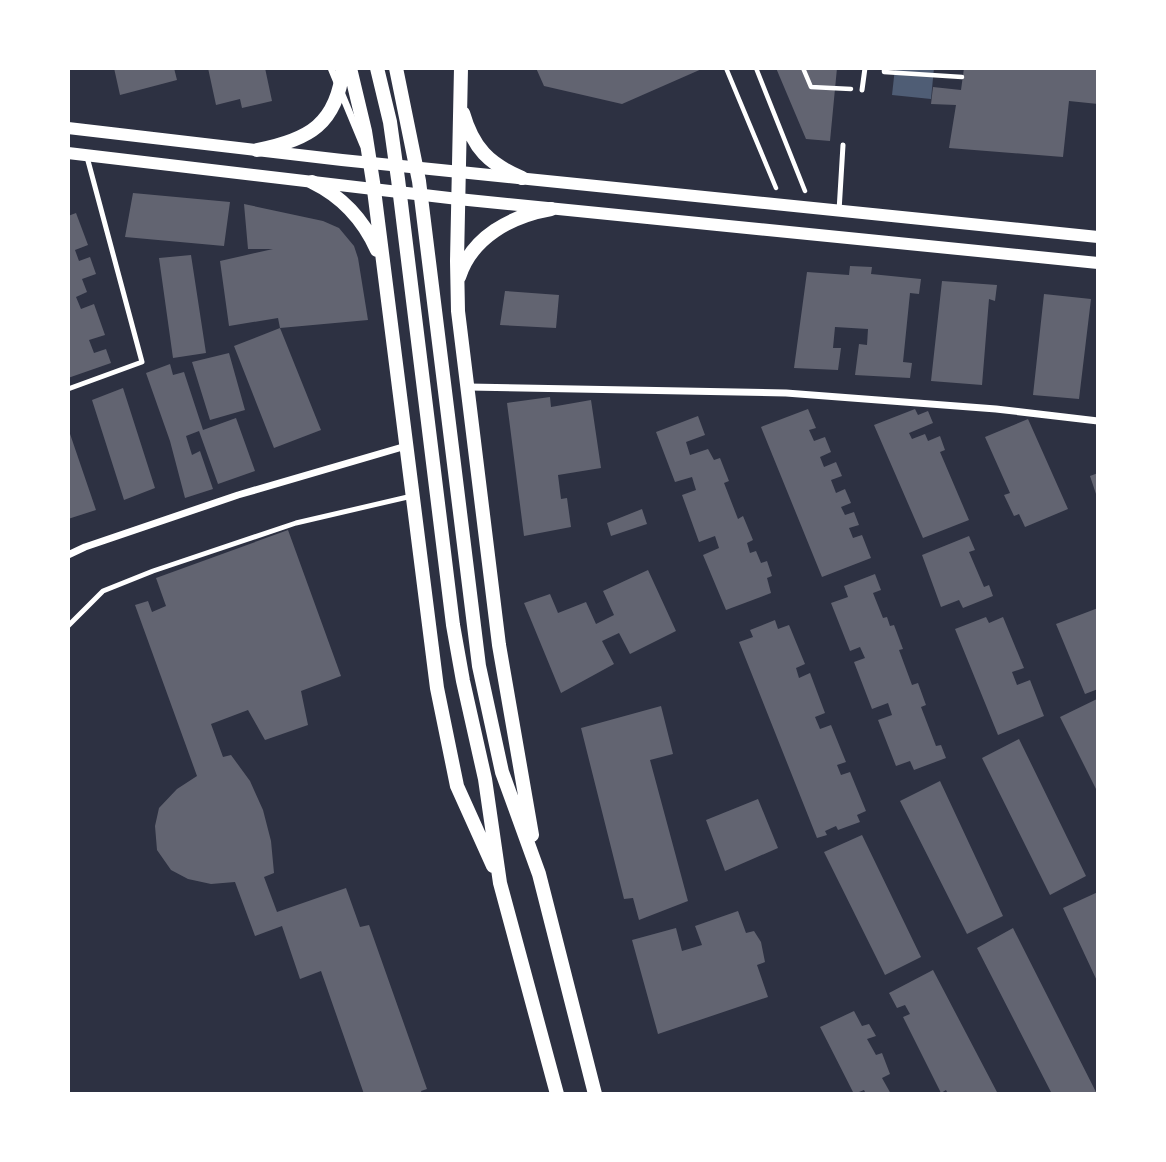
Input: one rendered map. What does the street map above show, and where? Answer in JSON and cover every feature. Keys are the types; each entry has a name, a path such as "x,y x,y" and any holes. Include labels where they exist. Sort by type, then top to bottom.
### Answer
{"main road":[{"path":"257,150 296,141 326,120 339,92 344,68"},
{"path":"350,68 365,131 374,189 435,675 457,786 500,883"},
{"path":"377,68 390,122 398,179 453,625 485,779 500,883 557,1094"},
{"path":"396,68 419,181 479,666 502,772 538,874"},
{"path":"461,68 457,285 499,646 538,874 595,1094"},
{"path":"460,95 464,116 483,155 501,169 522,178"},
{"path":"312,182 338,197 354,212 364,225 382,261"},
{"path":"457,285 463,264 473,248 491,233 528,213 551,209"}],"street":[{"path":"331,68 370,163"},
{"path":"68,128 370,163 1098,237"},
{"path":"68,153 458,200 1098,263"},
{"path":"468,387 786,393 996,408 1098,421"},
{"path":"68,555 238,495 406,446"}],"lane":[{"path":"862,90 865,68"},
{"path":"839,211 844,145"},
{"path":"68,389 142,362 86,155"},
{"path":"68,626 103,591 153,572 296,523 412,496"}],"path":[{"path":"726,68 783,205"},
{"path":"756,68 812,209"},
{"path":"803,68 811,87 862,90"},
{"path":"884,68 884,72 962,77"}],"water":[{"path":"895,68 934,68 931,99 892,95"}],"building":[{"path":"114,68 174,68 177,80 120,95"},
{"path":"208,68 265,68 272,101 242,108 240,99 216,105"},
{"path":"536,68 704,68 622,104 544,86"},
{"path":"776,68 837,68 830,141 806,139"},
{"path":"964,68 1098,68 1098,104 1069,101 1063,157 949,148 956,105 931,104 933,87 961,90"},
{"path":"133,193 230,202 224,246 125,237"},
{"path":"244,204 323,221 339,228 354,246 358,258 368,320 280,328 278,318 229,326 220,261 273,249 248,249"},
{"path":"76,213 88,245 75,250 79,261 90,257 96,274 82,279 87,292 76,297 81,309 94,304 105,335 89,340 94,353 106,349 111,363 68,378 68,216"},
{"path":"191,255 206,353 173,358 159,258"},
{"path":"850,266 872,267 871,274 921,279 919,294 910,293 903,362 912,363 910,378 855,375 859,344 867,345 868,329 835,327 833,348 841,348 838,370 794,368 807,272 849,275"},
{"path":"942,281 997,285 995,301 989,299 982,385 931,381"},
{"path":"505,291 559,295 556,328 500,325"},
{"path":"1044,294 1091,299 1079,399 1033,395"},
{"path":"280,328 321,430 274,448 234,346"},
{"path":"229,353 245,410 210,420 192,362"},
{"path":"170,364 173,375 184,372 203,430 236,418 255,471 218,484 199,431 186,436 192,455 200,451 213,489 185,498 170,441 146,373"},
{"path":"123,388 155,488 124,500 92,400"},
{"path":"550,397 551,407 591,400 601,468 558,475 561,499 567,498 571,527 524,536 507,403"},
{"path":"808,409 816,428 809,430 814,441 825,437 831,452 820,457 824,467 836,462 842,476 831,480 836,493 845,489 851,503 841,507 845,515 854,512 859,525 849,528 853,538 862,535 871,558 822,577 761,427"},
{"path":"915,409 918,415 928,411 933,423 909,433 912,439 925,434 928,441 940,436 945,450 940,452 969,520 923,538 874,425"},
{"path":"698,416 705,435 686,442 690,455 708,449 714,460 720,458 729,481 724,483 738,519 743,516 753,540 747,543 750,553 756,551 761,563 767,561 772,576 767,578 771,593 726,610 703,555 719,548 715,536 699,542 682,495 696,490 692,477 675,482 656,432"},
{"path":"1028,419 1068,509 1025,527 1019,514 1014,516 1004,495 1010,493 985,437"},
{"path":"68,428 96,510 68,519"},
{"path":"1098,473 1098,497 1097,497 1090,476"},
{"path":"642,509 647,524 611,536 607,523"},
{"path":"288,530 341,676 301,691 308,725 265,740 248,710 211,724 223,757 231,755 250,781 263,810 271,841 274,873 264,877 277,912 346,888 360,927 369,925 427,1089 421,1091 422,1094 364,1094 321,971 300,979 282,926 255,936 235,882 211,884 188,879 171,870 157,850 155,826 159,808 177,789 197,776 135,605 148,601 152,612 166,606 156,578"},
{"path":"969,536 975,550 969,552 984,587 989,585 993,596 963,608 959,600 941,607 922,555"},
{"path":"648,570 676,631 630,654 619,633 602,641 614,664 561,693 524,603 550,594 558,613 586,602 596,624 614,615 603,591"},
{"path":"875,574 881,590 873,593 883,618 887,617 890,626 894,625 903,649 899,650 912,685 918,683 926,705 921,707 936,746 941,745 946,758 914,770 910,761 896,766 878,720 892,715 888,703 872,709 854,662 865,658 860,647 850,651 831,603 848,597 844,586"},
{"path":"1098,608 1098,689 1085,694 1056,624"},
{"path":"986,617 989,623 1003,617 1024,668 1012,672 1017,685 1030,680 1044,716 998,735 955,629"},
{"path":"775,620 778,629 789,625 805,664 796,668 799,678 810,673 825,713 815,717 820,729 831,725 846,762 837,765 841,775 850,772 866,811 857,815 860,822 838,830 836,826 825,831 827,835 817,838 739,642 753,637 750,630"},
{"path":"1098,700 1098,793 1060,717"},
{"path":"661,706 673,754 650,760 688,901 639,920 633,898 624,899 581,728"},
{"path":"1019,739 1086,876 1050,895 982,758"},
{"path":"940,781 1003,916 967,934 900,801"},
{"path":"758,799 778,848 725,871 706,820"},
{"path":"862,835 921,957 885,975 824,852"},
{"path":"1098,892 1098,983 1063,908"},
{"path":"738,911 746,933 754,931 761,942 765,962 757,965 768,997 658,1034 632,940 676,928 682,951 702,945 695,926"},
{"path":"1013,928 1097,1094 1052,1094 977,948"},
{"path":"933,970 998,1094 948,1094 946,1090 941,1093 903,1017 910,1014 905,1005 897,1008 889,993"},
{"path":"854,1011 862,1026 869,1024 876,1036 867,1039 876,1055 882,1053 890,1074 882,1078 891,1094 866,1094 864,1090 854,1094 820,1027"}]}
